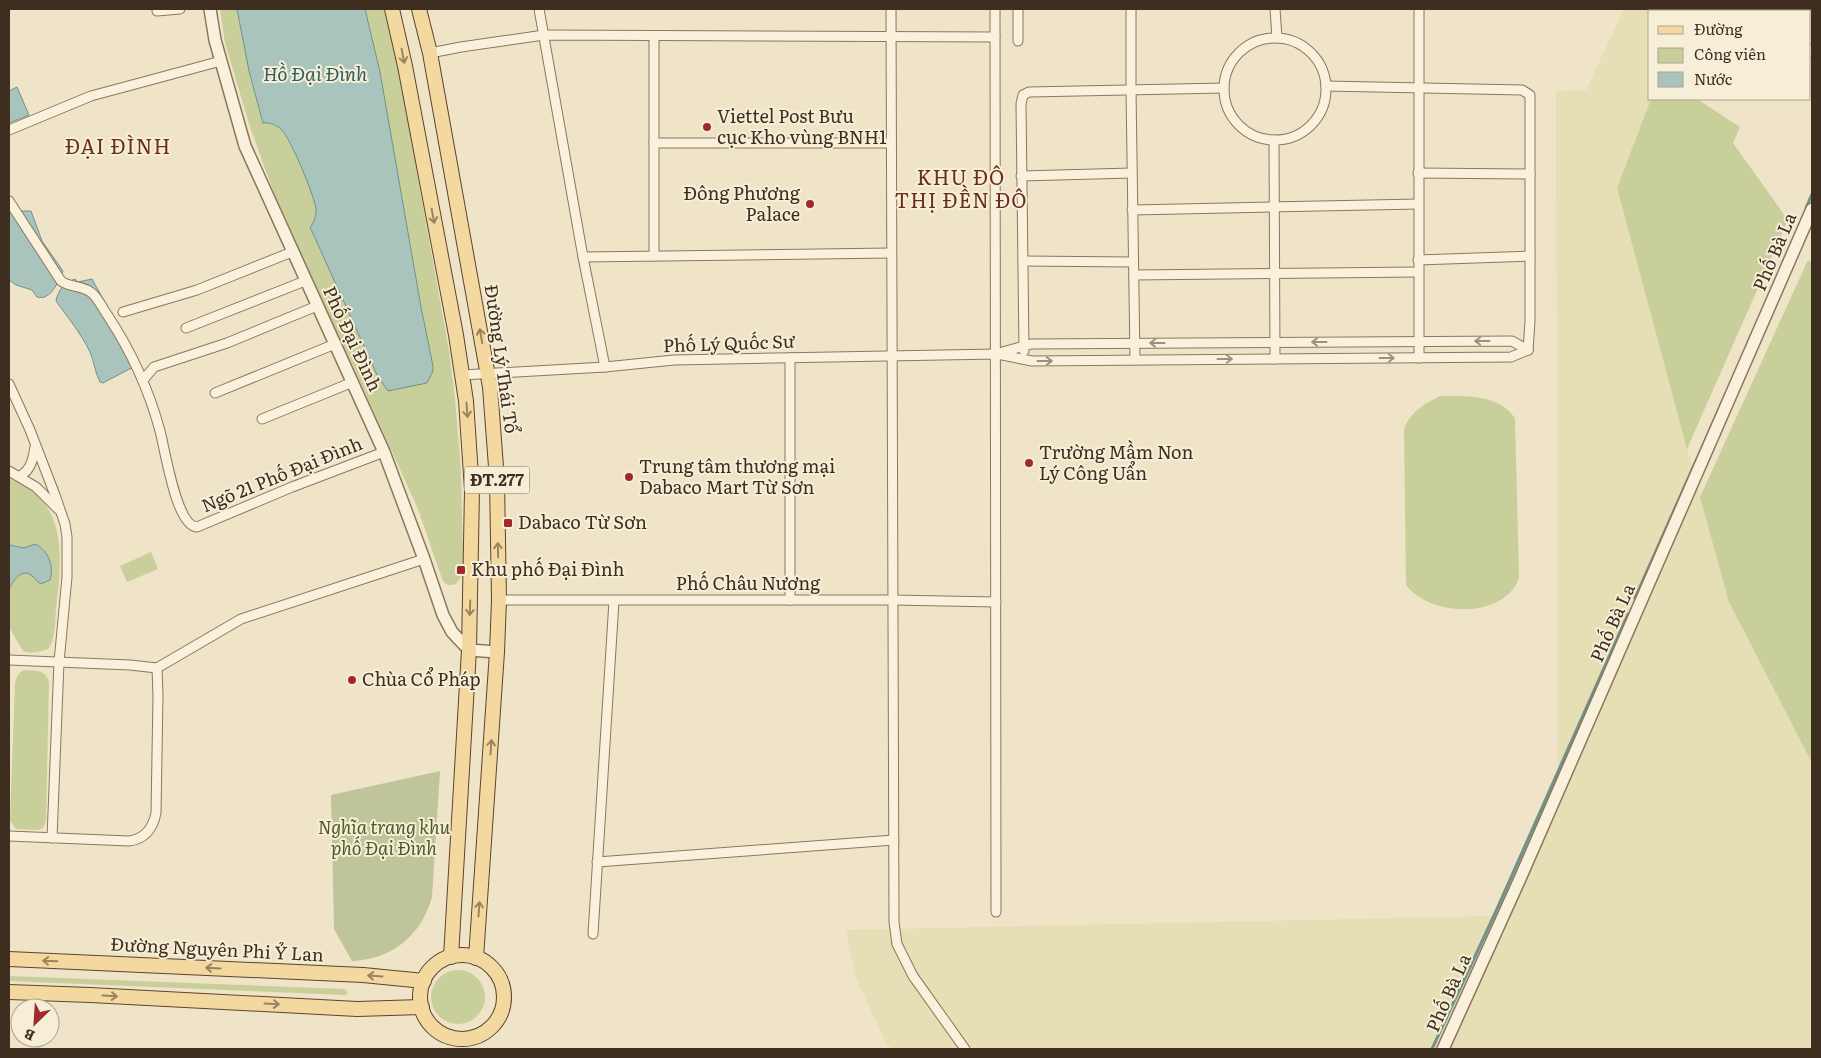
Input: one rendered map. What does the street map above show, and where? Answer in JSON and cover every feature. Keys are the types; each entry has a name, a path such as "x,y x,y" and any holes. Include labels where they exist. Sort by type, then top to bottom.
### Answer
{"main road":[{"name":"ĐT.277","path":"392,9 405,66 462,375 466,401 472,490 469,650 451,957"},
{"name":"Đường Lý Thái Tổ","path":"419,9 430,53 492,403 499,600 476,958"},
{"path":"451,957 476,958 491,967 501,981 504,998 501,1014 476,1043 461,1039 447,1043 425,1016 421,992 424,982 433,968 451,957"},
{"name":"Đường Nguyên Phi Ỷ Lan","path":"9,960 363,975 424,982"},
{"path":"9,992 357,1009 422,1007"}],"street":[{"path":"157,11 180,9"},
{"name":"Phố Đại Đình","path":"210,9 215,40 245,146 384,452 448,627 469,650"},
{"path":"539,9 583,257 605,367"},
{"path":"891,9 894,922 897,944 913,976 965,1049"},
{"path":"995,9 997,354 996,912"},
{"path":"1018,9 1018,41"},
{"path":"1131,9 1135,360"},
{"path":"1275,9 1277,38"},
{"path":"1419,9 1419,358"},
{"path":"430,53 462,46 544,35 995,38"},
{"path":"654,36 654,256"},
{"path":"1277,38 1297,43 1309,51 1318,62 1324,75 1326,86 1324,104 1318,117 1308,128 1296,136 1282,140 1267,139 1253,135 1241,127 1231,116 1224,88 1226,74 1232,60 1242,50 1254,42 1277,38"},
{"path":"9,130 91,96 221,61"},
{"path":"1326,86 1522,90 1530,95 1528,350"},
{"path":"1024,359 1020,104 1023,95 1030,92 1224,88"},
{"path":"1274,140 1275,359"},
{"path":"654,143 891,142"},
{"path":"1022,176 1132,173"},
{"path":"1418,173 1530,174"},
{"path":"9,201 61,281 66,285 87,290 93,294 117,330 143,380 154,367 227,343 317,306"},
{"path":"1132,210 1418,204"},
{"name":"Phố Bà La","path":"1443,1049 1519,881 1812,209"},
{"path":"123,312 197,290 292,252"},
{"path":"583,257 891,254"},
{"path":"1418,260 1530,256"},
{"path":"1023,261 1133,262"},
{"path":"1134,275 1418,272"},
{"path":"186,328 305,280"},
{"path":"997,354 1031,344 1135,343 1512,341 1528,350"},
{"path":"215,393 335,344"},
{"path":"997,354 1032,361 1511,358 1528,350"},
{"name":"Phố Lý Quốc Sư","path":"462,375 605,367 674,360 997,354"},
{"path":"790,358 790,600"},
{"name":"Ngõ 21 Phố Đại Đình","path":"143,380 148,389 160,431 175,494 187,521 194,527 384,452"},
{"path":"262,419 353,382"},
{"path":"9,384 36,445 62,514 67,537 67,577 59,662 52,838"},
{"path":"20,476 28,470 36,445"},
{"path":"9,471 36,487 62,514"},
{"path":"9,660 157,668 241,619 424,559"},
{"name":"Phố Châu Nương","path":"499,600 893,600 996,602"},
{"path":"593,934 614,601"},
{"path":"469,650 497,652"},
{"path":"9,836 129,841 141,837 152,826 156,813 157,668"},
{"path":"597,862 894,840"}],"shaded area":[{"path":"1624,9 1669,10 1648,10 1648,100 1651,100 1617,188 1729,602 1812,763 1812,1049 892,1049 886,1043 856,978 846,930 1496,916 1558,773 1556,91 1586,90"}],"green space":[{"path":"220,9 384,9 399,73 449,350 461,471 463,558 462,576 456,584 448,585 442,579 418,509 353,366 289,235 250,127 225,43"},
{"path":"1651,100 1699,100 1740,127 1733,143 1788,220 1687,449 1617,188"},
{"path":"1808,260 1812,262 1812,763 1729,602 1700,497"},
{"path":"1440,396 1491,400 1508,410 1515,418 1519,578 1511,592 1498,601 1483,607 1466,609 1448,608 1417,596 1406,585 1404,429 1414,413 1423,405"},
{"path":"9,478 28,488 43,501 52,516 57,533 60,551 60,570 55,630 51,645 48,649 39,652 23,651 9,627"},
{"path":"151,552 158,569 127,582 120,566"},
{"path":"24,670 43,673 48,678 49,683 46,821 43,828 38,830 16,829 10,821 15,683 20,672"},
{"name":"Nghĩa trang khu phố Đại Đình","path":"440,771 432,897 427,911 412,934 403,943 380,956 352,961 334,929 331,795"},
{"path":"458,970 468,972 477,978 483,987 485,997 483,1007 477,1016 468,1022 458,1024 448,1022 439,1016 433,1007 431,997 433,987 439,978 448,972"},
{"path":"9,976 344,989 348,993 346,995 9,981"}],"water":[{"name":"Hồ Đại Đình","path":"237,9 365,9 380,72 433,366 433,371 427,383 388,391 377,375 310,227 315,218 316,209 302,168 281,129 272,124 263,123 249,71"},
{"path":"17,87 29,115 9,123 9,91"},
{"path":"9,196 18,211 31,211 42,241 63,271 53,290 46,296 37,297 32,290 16,285 9,280"},
{"path":"75,279 78,282 92,279 127,342 137,365 103,383 98,378 86,345 56,301 62,287"},
{"path":"35,544 44,551 49,559 51,564 50,580 41,584 31,575 24,573 12,583 9,590 9,545 24,548"}],"waterway":[{"path":"1806,208 1812,194"},
{"path":"1635,598 1724,398"},
{"path":"1432,1049 1497,909 1628,614"}],"place":[{"name":"Viettel Post Bưu cục Kho vùng BNH1","path":"707,127"},
{"name":"Đông Phương Palace","path":"810,204"},
{"name":"Trường Mầm Non Lý Công Uẩn","path":"1029,463"},
{"name":"Trung tâm thương mại Dabaco Mart Từ Sơn","path":"629,477"},
{"name":"Dabaco Từ Sơn","path":"508,523"},
{"name":"Khu phố Đại Đình","path":"461,570"},
{"name":"Chùa Cổ Pháp","path":"352,680"}],"district":[{"name":"ĐẠI ĐÌNH","path":"118,147"},
{"name":"KHU ĐÔ THỊ ĐỀN ĐÔ","path":"961,190"}]}
